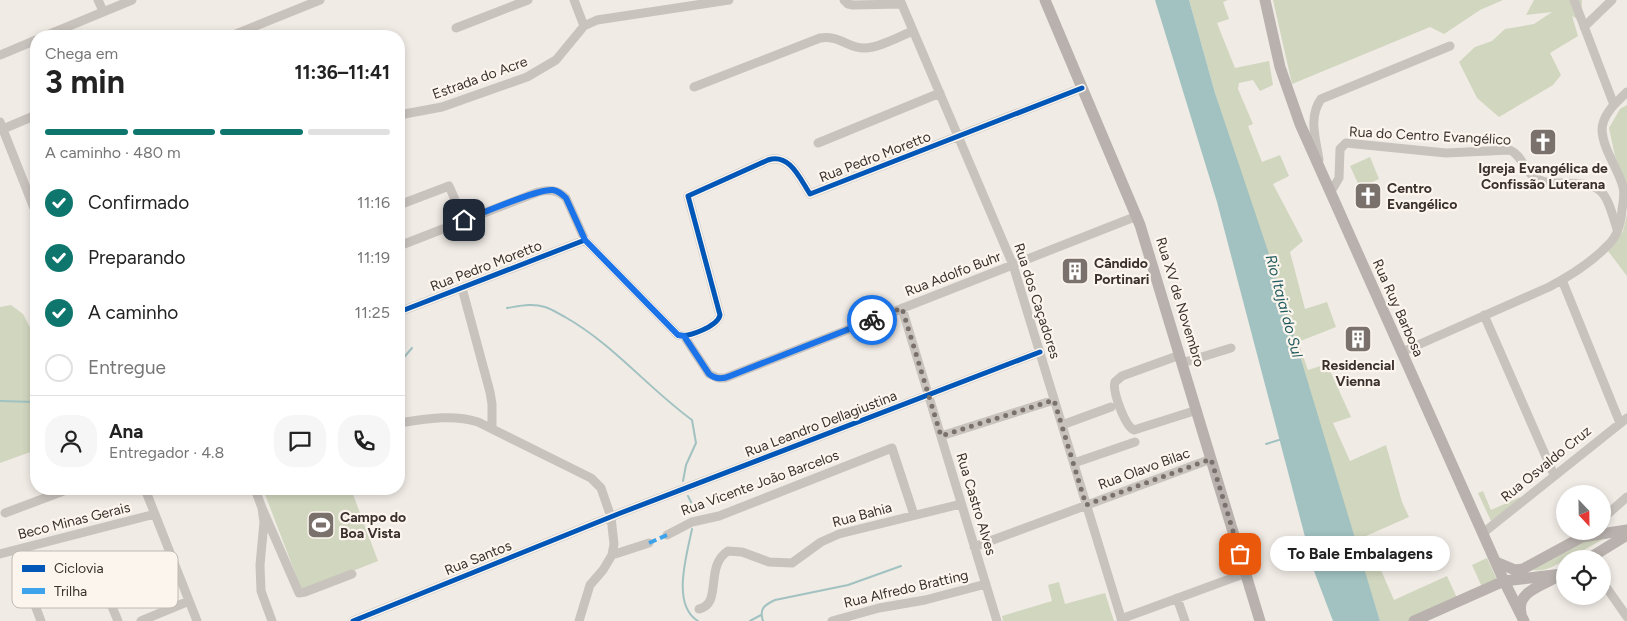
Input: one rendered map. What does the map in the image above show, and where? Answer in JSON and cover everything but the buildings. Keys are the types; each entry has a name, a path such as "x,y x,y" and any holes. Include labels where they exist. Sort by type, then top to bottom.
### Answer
{"main road":[{"name":"Rua XV de Novembro","path":"1045,0 1137,216 1260,621"},
{"name":"Rua Ruy Barbosa","path":"1265,0 1286,87 1321,173 1504,581 1522,615"},
{"path":"1611,532 1627,530"},
{"path":"1603,550 1627,535"},
{"path":"1496,562 1514,570 1523,568 1576,540"},
{"path":"1414,621 1504,581 1556,574"},
{"path":"1522,615 1525,594 1556,577"},
{"path":"1522,615 1518,591 1522,582 1528,578"}],"street":[{"path":"98,0 103,12"},
{"path":"59,30 132,0"},
{"path":"246,30 320,0"},
{"path":"456,28 528,0"},
{"path":"574,0 584,26 604,19 729,0"},
{"path":"844,0 848,4 901,2"},
{"path":"1574,0 1614,105"},
{"path":"1584,27 1612,0"},
{"name":"Rua dos Caçadores","path":"901,2 1013,265 1121,620"},
{"name":"Estrada do Acre","path":"405,114 442,107 532,74 556,60 584,26"},
{"path":"694,87 820,38 836,38 864,49 913,31"},
{"path":"0,55 30,42"},
{"path":"1321,173 1314,125 1315,107 1321,99 1450,46"},
{"name":"Rua Pedro Moretto","path":"684,336 713,325 720,315 688,196 768,160 778,158 782,159 792,168 810,194 1082,88"},
{"path":"1402,352 1562,280 1609,245 1621,218 1624,196 1623,186 1607,149 1602,129 1607,115 1627,92"},
{"path":"818,142 940,93"},
{"path":"1614,105 1627,98"},
{"path":"30,118 2,131 30,195"},
{"name":"Rua do Centro Evangélico","path":"1330,193 1339,178 1340,149 1346,143 1446,153 1510,150 1517,154 1531,176 1538,180 1583,183 1592,185 1600,190 1608,201 1617,228"},
{"path":"405,203 449,186 464,220"},
{"path":"405,244 538,192 552,190 566,198 585,240 678,335 684,336"},
{"name":"Rua Adolfo Buhr","path":"684,336 709,374 718,378 725,378 1137,216"},
{"name":"Rua Pedro Moretto","path":"405,310 585,240"},
{"path":"1562,280 1623,421"},
{"path":"462,288 490,392 492,428"},
{"name":"Rua Castro Alves","path":"902,308 997,621"},
{"path":"1484,316 1554,475"},
{"path":"1197,410 1134,430 1128,426 1114,392 1115,382 1122,376 1181,359 1230,348"},
{"name":"Rua Leandro Dellagiustina","path":"611,517 1040,352"},
{"path":"941,436 1054,400"},
{"path":"1062,425 1111,407"},
{"path":"405,422 466,418 492,428 597,482 605,496 611,517 614,544 612,555 603,570 590,585 580,621"},
{"name":"Rua Osvaldo Cruz","path":"1483,533 1623,421"},
{"path":"1074,463 1135,442"},
{"name":"Rua Vicente João Barcelos","path":"667,535 692,522 719,516 892,448 914,515"},
{"name":"Rua Olavo Bilac","path":"974,546 1211,459"},
{"path":"5,513 53,495"},
{"path":"149,495 169,551"},
{"path":"257,495 299,593 352,574"},
{"path":"1611,511 1627,498"},
{"name":"Rua Bahia","path":"699,609 705,608 709,602 713,590 715,566 719,559 728,551 742,552 769,562 792,563 831,537 962,504"},
{"path":"262,508 264,522 260,580 266,608 272,621"},
{"name":"Beco Minas Gerais","path":"0,554 155,514"},
{"name":"Rua Santos","path":"353,621 611,517"},
{"path":"612,555 649,543"},
{"path":"178,573 197,621"},
{"path":"1121,620 1246,573"},
{"name":"Rua Alfredo Bratting","path":"832,621 879,608 926,600 986,584"},
{"path":"1611,594 1627,617"},
{"path":"1177,598 1185,621"},
{"path":"178,606 189,601"},
{"path":"36,608 41,621"},
{"path":"113,608 118,621"},
{"path":"141,621 172,608"}],"green space":[{"path":"1189,0 1228,0 1223,2 1229,19 1217,23 1235,68 1269,61 1273,85 1260,91 1253,80 1239,83 1238,89 1253,124 1248,126 1262,162 1280,155 1289,176 1273,184 1303,241 1290,252 1305,309 1327,302 1336,327 1298,342 1308,370 1327,364 1351,417 1333,423 1350,461 1386,445 1402,502 1409,517 1366,536 1394,600 1447,576 1457,598 1410,621 1380,621 1215,93"},
{"path":"1273,0 1503,0 1480,10 1444,34 1430,27 1292,84"},
{"path":"1534,0 1582,0 1581,17 1577,19 1572,16 1578,36 1550,53 1561,75 1553,85 1499,117 1477,98 1459,62 1475,47 1492,41 1505,29 1534,24 1552,12 1526,15"},
{"path":"1627,105 1627,186 1615,156 1609,128 1620,109"},
{"path":"1370,157 1379,179 1360,188 1350,166"},
{"path":"1627,214 1627,276 1608,251 1623,231"},
{"path":"11,305 23,314 30,327 30,452 0,463 0,307"},
{"path":"1483,491 1491,510 1520,497 1521,499 1491,521 1478,493"},
{"name":"Campo do Boa Vista","path":"265,495 353,495 378,561 302,591"},
{"path":"1582,540 1602,540 1584,550 1565,550"},
{"path":"1556,556 1556,564 1541,570 1532,570"},
{"path":"1487,558 1497,580 1482,587 1472,565"},
{"path":"1059,582 1065,604 1105,593 1114,621 1003,621 1002,616 1052,601 1048,585"}],"water":[{"name":"Rio Itajaí do Sul","path":"1155,0 1189,0 1215,93 1271,260 1380,621 1333,621 1314,571 1217,202"}],"waterway":[{"path":"507,308 535,305 550,309 565,317 599,340 692,420 696,443 686,465 683,481"},
{"path":"405,356 412,348"},
{"path":"0,401 30,402"},
{"path":"1266,444 1282,439"},
{"path":"688,496 696,512"},
{"path":"692,529 683,578 683,591 685,603 690,613 698,621"},
{"path":"763,621 763,608 775,600 848,585 901,566"},
{"path":"750,621 761,615"}],"marked path":[{"path":"649,543 667,535"}],"cycle path":[{"path":"405,310 585,240 678,335 695,333 714,323 720,315 688,196 768,160 776,159 782,160 794,169 810,194 1082,88"},
{"path":"353,621 618,514 1040,352"}],"way so far":[{"path":"872,320 902,308 941,436 1054,400 1086,505 1211,459 1240,554"}],"place":[{"name":"Igreja Evangélica de Confissão Luterana","path":"1543,142"},
{"name":"Centro Evangélico","path":"1368,196"},
{"name":"Cândido Portinari","path":"1075,271"},
{"name":"Residencial Vienna","path":"1358,339"},
{"name":"Campo do Boa Vista","path":"321,525"},
{"name":"To Bale Embalagens","path":"1240,554"}],"route":[{"path":"464,220 545,190 552,190 562,194 566,198 585,240 678,335 684,336 712,377 725,378 872,320"}]}
